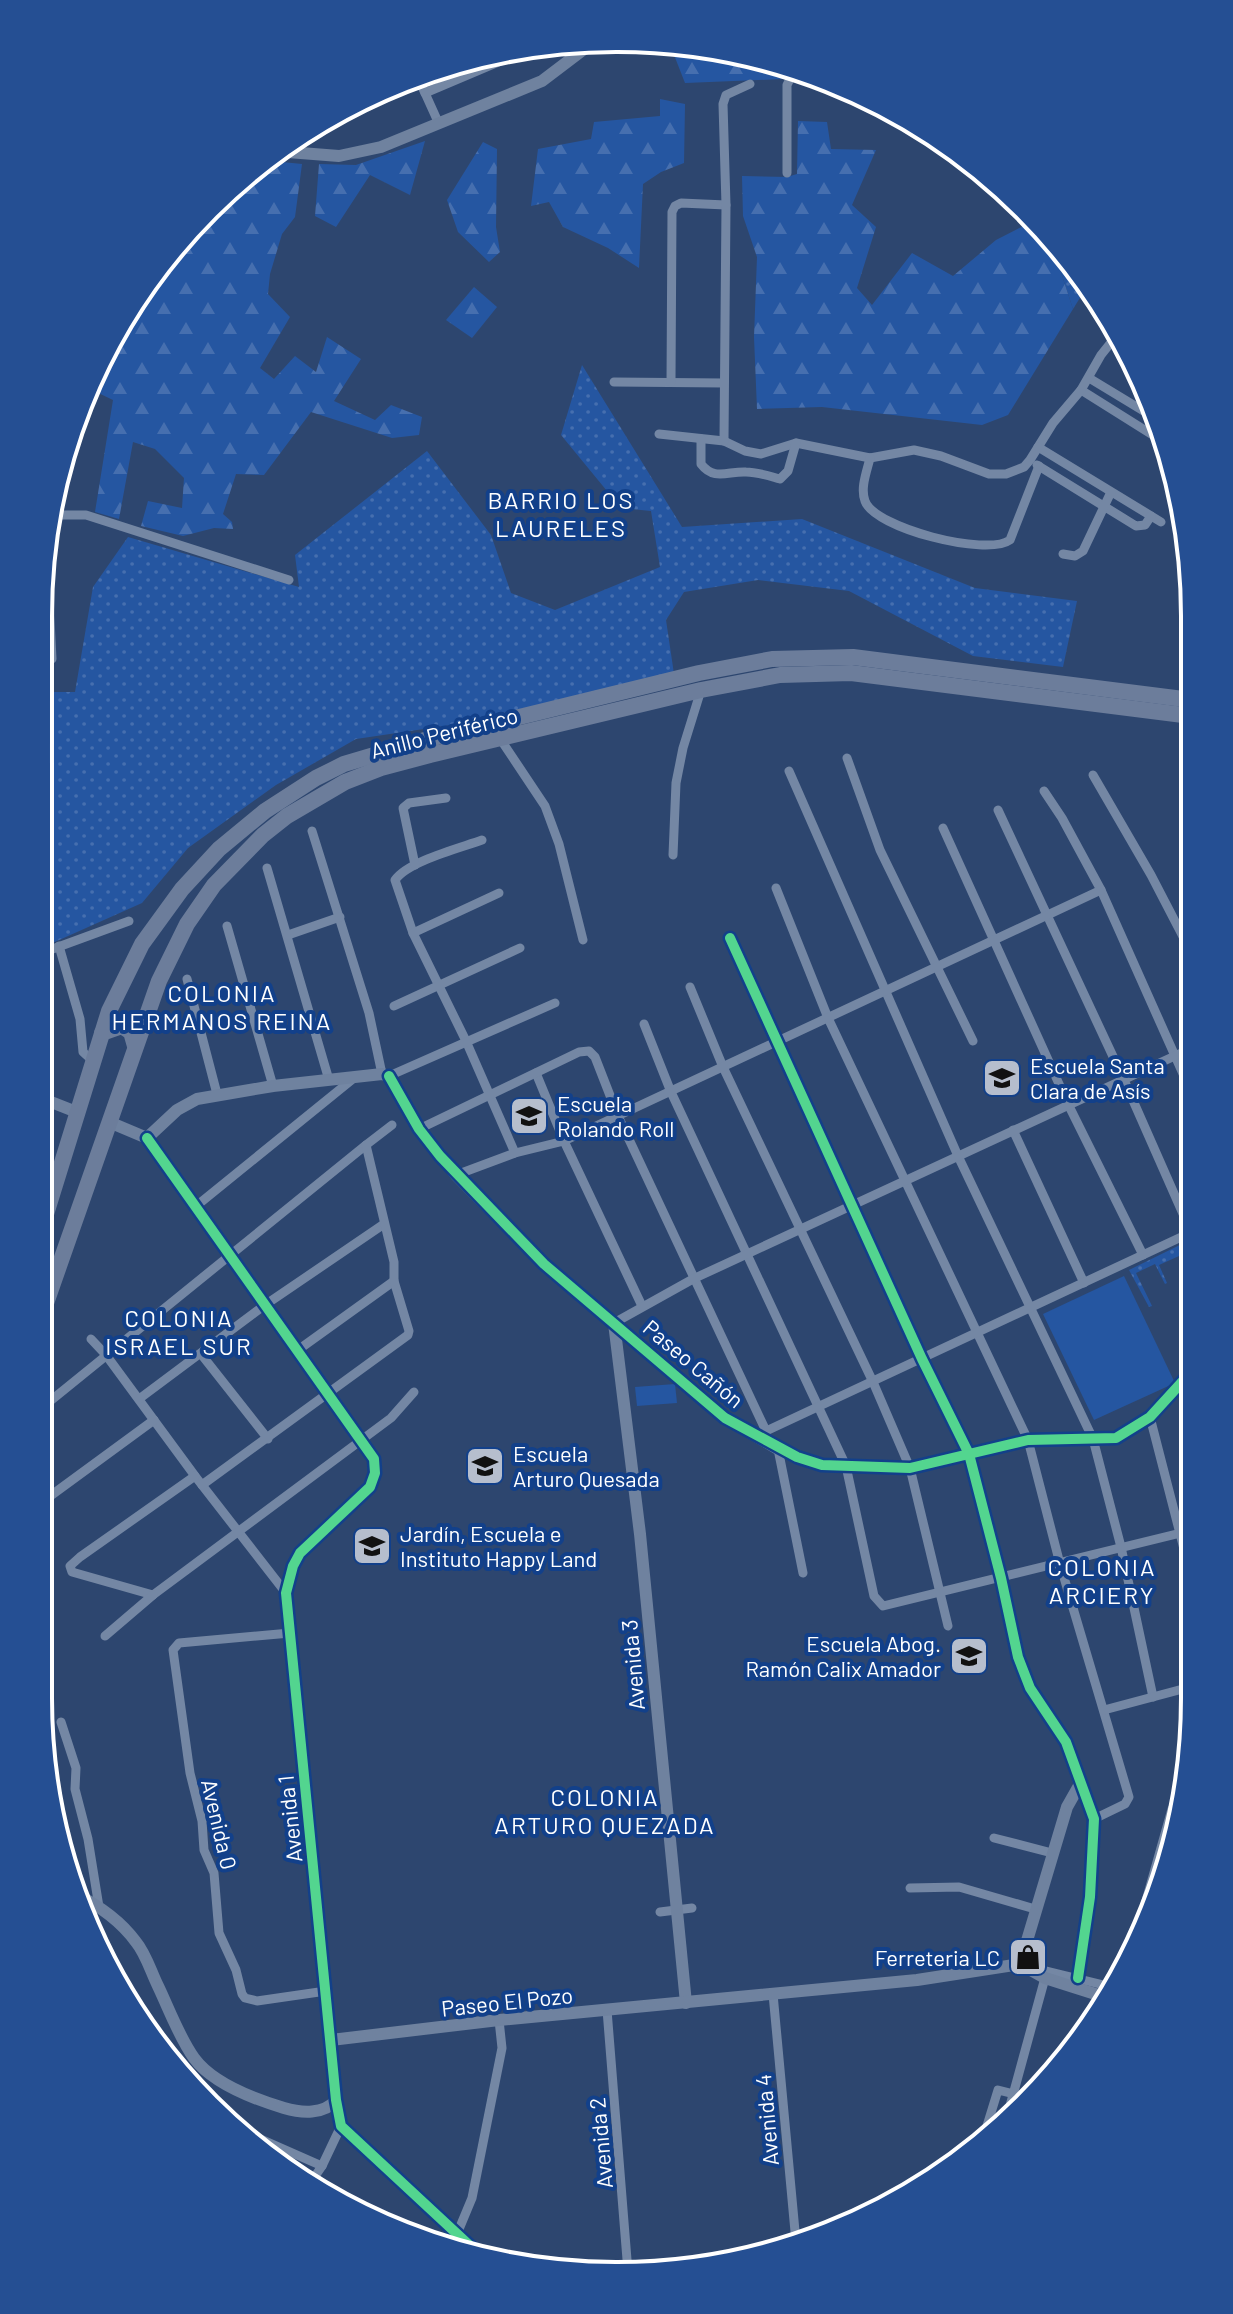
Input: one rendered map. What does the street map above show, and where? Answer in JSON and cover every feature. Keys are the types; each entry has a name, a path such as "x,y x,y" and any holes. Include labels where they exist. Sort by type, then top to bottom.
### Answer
{"highway":[{"name":"Anillo Periférico","path":"52,1197 102,1033 116,994 142,944 182,889 219,849 265,811 344,764 699,673 772,659 853,657 1181,699"},
{"name":"Anillo Periférico","path":"52,1286 159,981 187,924 214,885 263,835 287,816 345,782 393,765 701,690 780,675 851,673 1181,715"},
{"path":"102,1033 122,1026 131,1032 135,1046"}],"street":[{"path":"295,153 339,156 360,153 542,81 579,53"},
{"path":"425,93 485,68"},
{"path":"787,173 787,85 790,79"},
{"path":"724,441 726,205 723,104 726,95 750,84"},
{"path":"422,87 439,124"},
{"path":"671,382 672,212 681,203 726,205"},
{"path":"659,434 724,441 745,451 761,454 796,443 870,458 914,450 999,475 1016,471 1030,460 1110,344"},
{"path":"1089,378 1142,410"},
{"path":"614,382 724,383"},
{"path":"1081,390 1150,434"},
{"path":"701,439 701,464 710,473 723,475 744,471 780,479 788,471 796,443"},
{"path":"1038,447 1161,522"},
{"path":"870,458 863,491 865,503 871,511 897,525 967,545 1004,544 1010,540 1039,466"},
{"path":"1030,460 1136,526 1145,525 1151,516"},
{"path":"1063,554 1075,556 1083,551 1111,492"},
{"path":"62,515 86,515 289,580"},
{"path":"673,855 676,783 701,690"},
{"path":"501,740 545,806 559,844 583,940"},
{"path":"847,758 880,850 973,1041"},
{"path":"789,771 958,1156 1093,1439 1121,1547 1153,1697"},
{"path":"1093,775 1181,933"},
{"path":"1044,791 1101,890 1181,1069"},
{"path":"415,865 403,808 409,803 446,798"},
{"path":"998,810 1181,1207"},
{"path":"943,828 1069,1106 1143,1255"},
{"path":"312,831 386,1075"},
{"path":"482,840 415,865 395,880 413,933 466,1041 515,1153"},
{"path":"267,868 329,1080"},
{"path":"776,888 828,1018 1028,1440 1060,1564 1129,1797 1125,1804 1094,1819"},
{"path":"456,1175 515,1153 564,1141 1101,890"},
{"path":"413,933 499,893"},
{"path":"288,935 340,917"},
{"path":"52,949 129,921"},
{"path":"227,926 273,1086"},
{"path":"730,938 922,1359 969,1454 1018,1657 1030,1688 1066,1742 1094,1819 1090,1897 1078,1978"},
{"path":"59,946 80,1019 83,1052 94,1062"},
{"path":"394,1006 520,948"},
{"path":"187,979 217,1094"},
{"path":"690,987 723,1067 873,1382 910,1468 948,1626"},
{"path":"147,1138 177,1110 197,1099 273,1086 386,1075 555,1003"},
{"path":"644,1024 671,1092 846,1466 878,1603 883,1606 1180,1534"},
{"path":"419,1129 579,1052 589,1051 595,1057 618,1116 762,1434 1181,1237"},
{"path":"614,1323 693,1279 1181,1053"},
{"path":"536,1073 564,1141 642,1306"},
{"name":"Paseo Cañón","path":"386,1075 419,1129 456,1175 544,1264 725,1418 762,1434 778,1449 822,1465 910,1468 1028,1440 1116,1438 1150,1417 1181,1383"},
{"path":"195,1207 355,1077"},
{"path":"52,1104 79,1113"},
{"path":"109,1122 147,1138 374,1459 375,1473 370,1487 300,1553 286,1593"},
{"path":"52,1400 392,1125"},
{"path":"1013,1130 1084,1283"},
{"path":"202,1485 408,1335 366,1145"},
{"path":"139,1399 265,1305 384,1224"},
{"path":"298,1350 394,1281"},
{"name":"Avenida 3","path":"614,1323 640,1534 686,2003"},
{"path":"91,1339 286,1593"},
{"path":"201,1354 268,1439"},
{"path":"105,1636 153,1595 391,1418 414,1392"},
{"path":"1150,1417 1181,1538"},
{"path":"52,1495 154,1420"},
{"path":"778,1449 803,1573"},
{"path":"153,1595 72,1572 70,1566 195,1476"},
{"name":"Avenida 1","path":"286,1593 331,2040"},
{"name":"Avenida 0","path":"290,1633 179,1643 173,1650 187,1758 202,1821 204,1850 214,1873 219,1933 236,1970 242,1994 257,2001 326,1991"},
{"path":"1104,1710 1181,1689"},
{"path":"61,1722 76,1768 75,1789 88,1839 99,1907"},
{"path":"1020,1964 1067,1807 1080,1784"},
{"path":"994,1838 1052,1853"},
{"path":"910,1888 959,1887 1035,1909"},
{"path":"91,1902 122,1925 138,1943 183,2038 204,2069 225,2083 296,2112 326,2108 336,2100"},
{"path":"660,1912 692,1908"},
{"path":"1020,1964 1102,1984"},
{"path":"1020,1964 1045,1978 1096,1994"},
{"name":"Paseo El Pozo","path":"331,2040 499,2020 917,1980 1020,1964"},
{"path":"1012,2101 1045,1978"},
{"name":"Avenida 4","path":"773,1994 795,2233"},
{"name":"Avenida 2","path":"607,2010 627,2262"},
{"path":"457,2234 472,2198 502,2048 499,2020"},
{"path":"331,2040 341,2126 465,2241"},
{"path":"988,2123 998,2090 1014,2094"},
{"path":"316,2175 341,2126"},
{"path":"271,2144 322,2166"}],"green space":[{"path":"674,55 727,63 784,78 784,79 685,83"},
{"path":"660,99 685,104 684,163 661,172 643,184 639,268 608,248 563,227 549,202 531,206 538,149 591,139 594,122 660,116"},
{"path":"798,121 827,122 831,149 876,150 852,205 876,227 857,288 872,305 912,253 953,276 996,240 1024,226 1041,244 1059,267 1073,309 1008,415 982,425 822,407 757,409 754,337 757,257 743,216 742,176 787,177 797,174"},
{"path":"425,141 410,195 370,175 336,227 315,216 319,164 356,165"},
{"path":"483,142 497,149 496,227 500,252 489,262 458,232 447,200"},
{"path":"282,162 302,164 295,217 282,234 270,274 268,294 290,317 260,368 274,379 295,356 316,372 327,337 361,359 334,401 375,420 391,405 422,417 419,435 392,438 311,412 264,475 236,474 223,514 232,522 233,529 214,528 183,536 141,526 148,501 182,508 184,478 155,449 133,442 119,519 95,512 113,400 98,393 147,303 217,217"},
{"path":"1059,267 1081,296 1073,309"},
{"path":"474,287 497,307 472,338 446,320"},
{"path":"582,365 682,527 802,519 975,588 1077,601 1063,667 973,656 849,591 758,580 684,592 666,620 674,674 451,725 356,739 276,785 188,848 142,903 52,943 52,692 75,692 93,587 128,537 299,587 295,555 427,451 491,535 511,593 555,610 660,567 651,511 621,508 561,435"},
{"path":"1181,1244 1181,1261 1179,1256 1159,1265 1167,1283 1155,1264 1136,1273 1152,1306 1149,1307 1129,1270"},
{"path":"1124,1276 1175,1383 1094,1420 1043,1314"},
{"path":"675,1384 677,1403 637,1406 635,1387"}],"cycle path":[{"path":"730,938 922,1359 969,1454 1018,1657 1030,1688 1066,1742 1094,1819 1090,1897 1078,1978"},
{"path":"389,1076 419,1129 440,1156 544,1264 725,1418 797,1457 822,1465 910,1468 1028,1440 1116,1438 1150,1417 1181,1383"},
{"path":"147,1138 374,1459 375,1473 370,1487 300,1553 286,1593 336,2100 341,2126 465,2242"}],"place":[{"name":"Escuela Santa Clara de Asís","path":"1002,1078"},
{"name":"Escuela Rolando Roll","path":"529,1116"},
{"name":"Escuela Arturo Quesada","path":"485,1466"},
{"name":"Jardín, Escuela e Instituto Happy Land","path":"372,1546"},
{"name":"Escuela Abog. Ramón Calix Amador","path":"969,1656"},
{"name":"Ferreteria LC","path":"1028,1957"}],"district":[{"name":"BARRIO LOS LAURELES","path":"561,513"},
{"name":"COLONIA HERMANOS REINA","path":"222,1006"},
{"name":"COLONIA ISRAEL SUR","path":"179,1331"},
{"name":"COLONIA ARCIERY","path":"1102,1580"},
{"name":"COLONIA ARTURO QUEZADA","path":"605,1810"}]}
